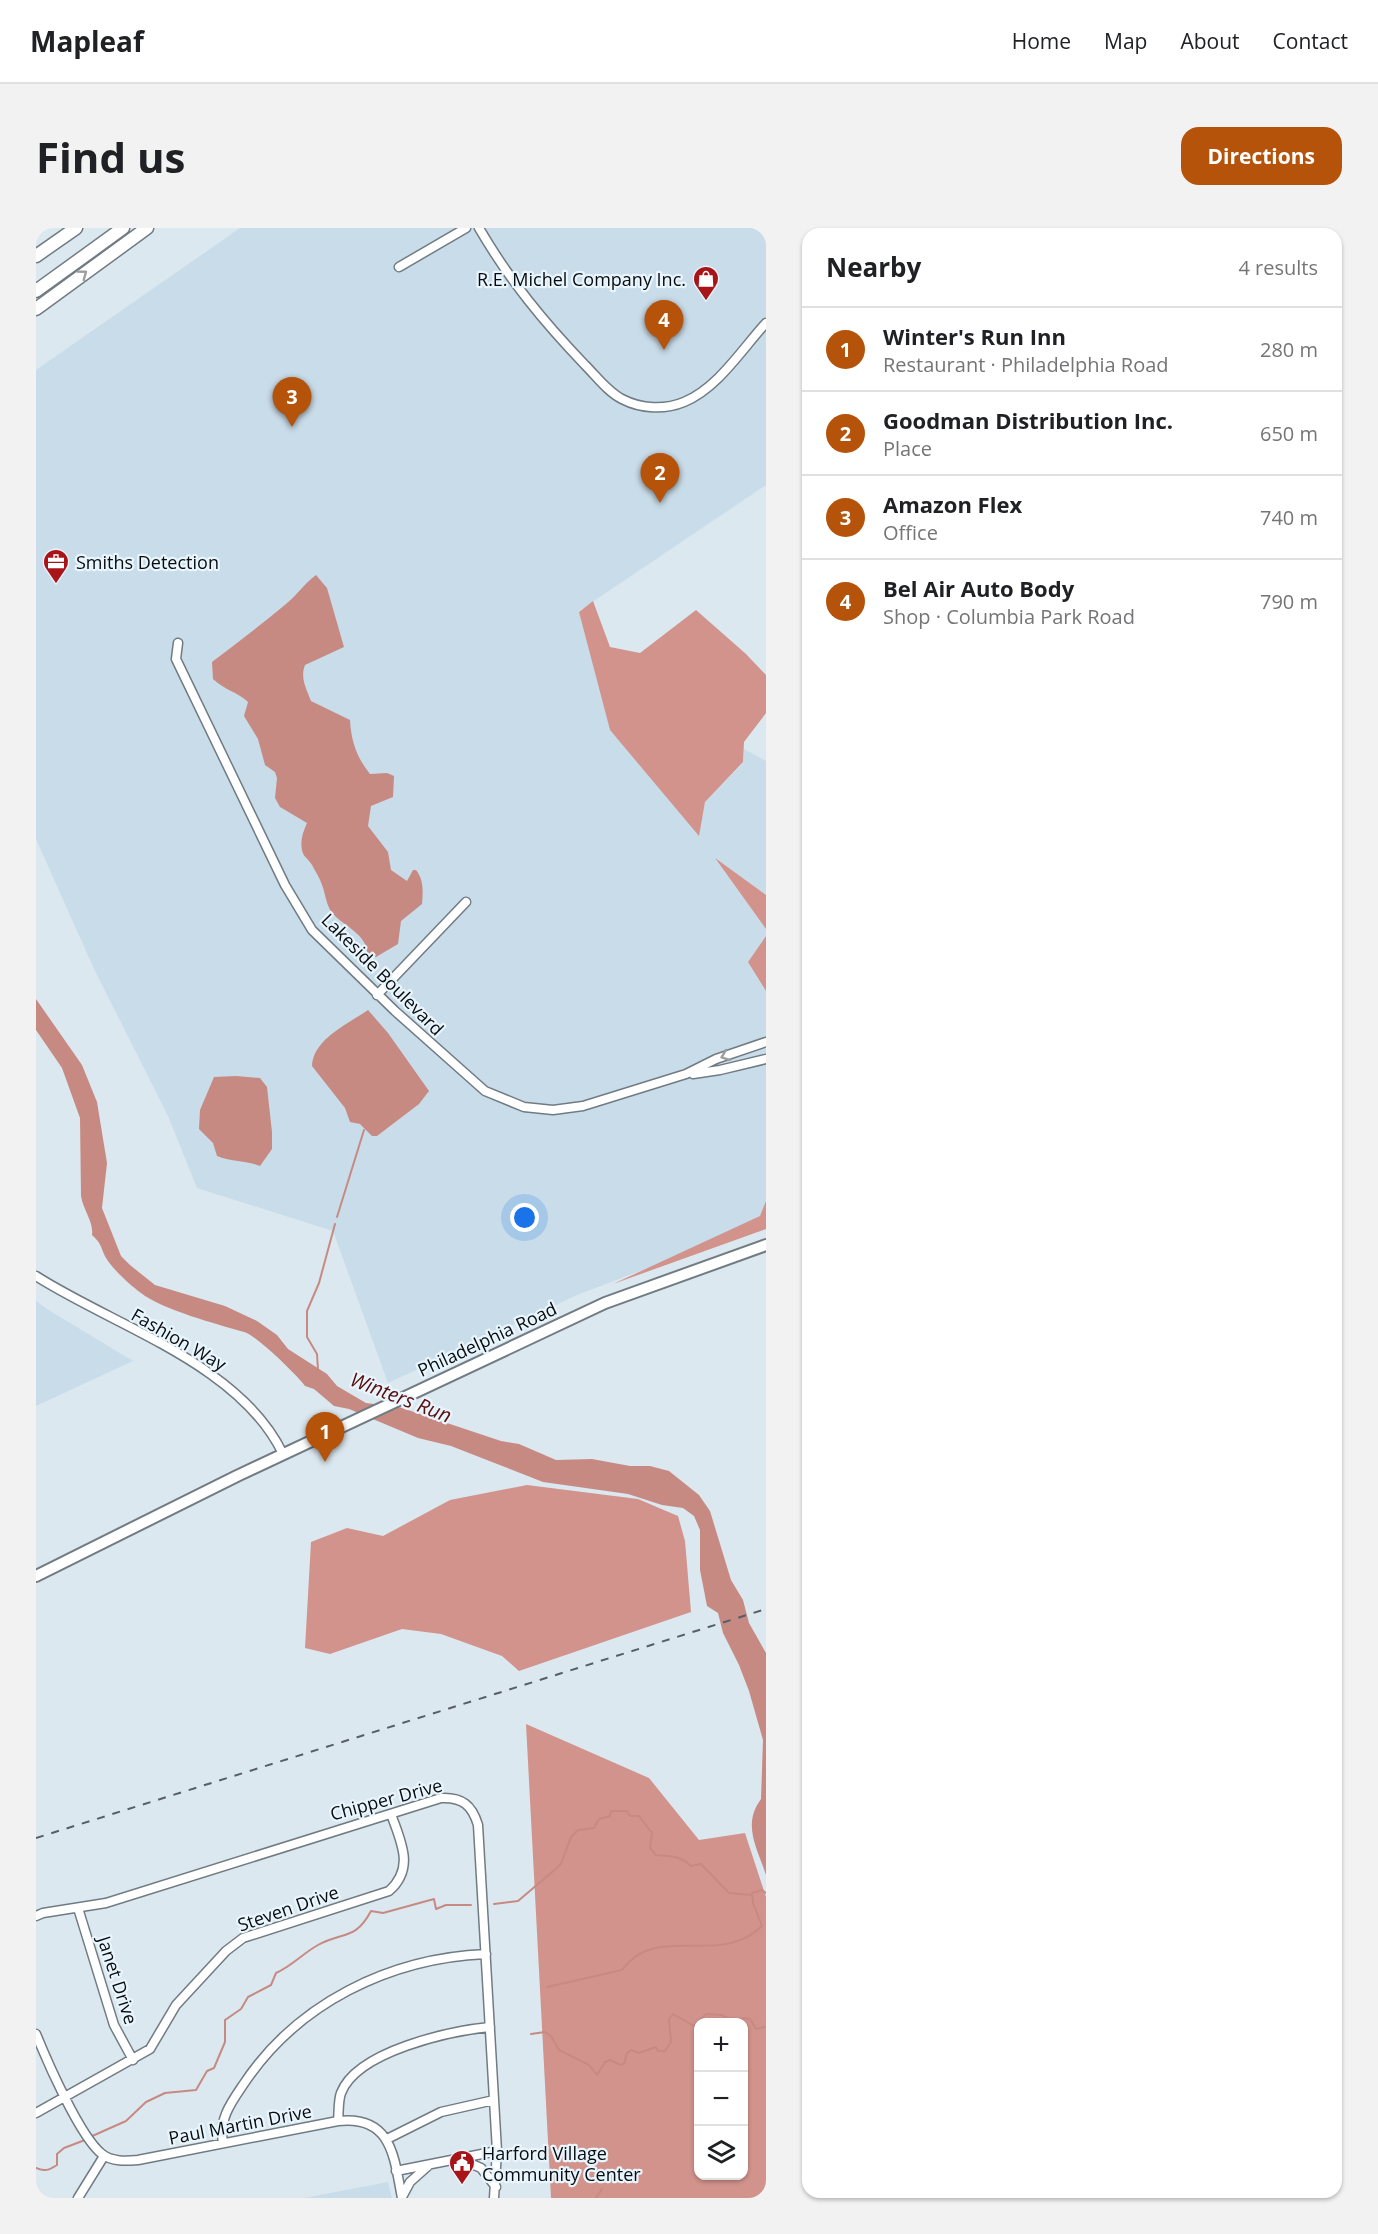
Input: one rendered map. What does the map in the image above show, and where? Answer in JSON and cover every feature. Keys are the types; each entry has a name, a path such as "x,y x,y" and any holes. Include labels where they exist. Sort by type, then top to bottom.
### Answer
{"highway":[{"path":"36,256 76,228"},
{"path":"36,291 123,228"},
{"path":"36,309 147,228"}],"main road":[{"name":"Philadelphia Road","path":"36,1576 362,1417 605,1303 766,1245"}],"street":[{"path":"399,267 466,228"},
{"path":"479,228 506,273 547,325 612,393 633,404 661,408 696,396 709,386 766,323"},
{"name":"Lakeside Boulevard","path":"178,643 176,658 299,910 324,944 472,1081 502,1100 524,1107 553,1110 583,1106 686,1074 716,1059 766,1042"},
{"path":"377,994 466,902"},
{"name":"Lakeside Boulevard","path":"686,1074 720,1071 766,1059"},
{"name":"Fashion Way","path":"36,1276 218,1380 260,1418 283,1455"},
{"name":"Chipper Drive","path":"36,1917 43,1913 106,1903 441,1798 460,1799 471,1810 478,1825 497,2151 494,2198"},
{"name":"Steven Drive","path":"36,2113 150,2049 176,2005 226,1951 243,1938 383,1894 393,1887 405,1867 403,1850 392,1814"},
{"name":"Janet Drive","path":"78,1908 108,2008 119,2037 133,2060"},
{"path":"223,2144 224,2116 249,2076 288,2034 320,2007 366,1982 401,1967 433,1959 486,1954"},
{"path":"338,2121 342,2091 351,2078 366,2067 425,2038 490,2027"},
{"path":"36,2034 86,2134 104,2156 78,2198"},
{"path":"36,2059 45,2054"},
{"path":"402,2198 387,2139 441,2112 494,2100"},
{"name":"Paul Martin Drive","path":"104,2156 120,2161 138,2160 338,2121 368,2123 387,2139"},
{"path":"396,2170 497,2151"},
{"path":"457,2158 481,2168 496,2187"},
{"path":"402,2198 410,2182 432,2163"}],"shaded area":[{"path":"240,228 766,228 766,485 579,611 610,730 699,834 705,802 743,763 744,749 766,761 766,895 716,860 766,929 766,936 748,962 766,991 766,1215 758,1226 577,1295 388,1383 333,1231 197,1188 168,1116 94,969 36,839 36,370"},
{"path":"316,575 327,588 344,647 305,665 303,679 311,701 350,720 356,749 370,774 387,773 394,776 393,797 371,806 368,826 388,852 391,870 407,881 413,870 416,870 422,886 422,904 401,921 398,944 376,957 367,956 365,943 329,908 320,880 301,846 307,823 280,807 275,798 277,778 275,772 265,765 258,739 244,716 248,702 213,679 212,662 286,604"},
{"path":"593,601 610,647 640,653 696,610 766,675 766,713 744,742 743,762 705,802 699,836 610,730 579,612"},
{"path":"715,858 766,895 766,929"},
{"path":"766,936 766,991 748,962"},
{"path":"36,999 82,1065 97,1102 107,1163 102,1208 121,1256 155,1285 225,1306 257,1321 277,1335 288,1349 327,1374 337,1386 366,1403 399,1407 501,1441 519,1444 556,1460 592,1459 630,1466 650,1466 669,1471 699,1495 710,1511 731,1580 743,1600 749,1623 766,1653 766,1875 755,1846 752,1827 752,1818 761,1799 763,1740 749,1691 723,1633 718,1613 707,1606 700,1570 700,1530 694,1516 683,1508 662,1505 628,1494 543,1482 451,1446 418,1438 349,1409 334,1406 314,1389 305,1386 276,1356 250,1335 176,1311 137,1290 111,1265 92,1235 81,1196 80,1118 62,1068 36,1030"},
{"path":"368,1010 388,1033 429,1091 419,1104 377,1136 372,1136 360,1124 350,1122 345,1108 312,1066 318,1048 325,1040"},
{"path":"214,1077 260,1078 267,1087 272,1149 260,1166 217,1156 213,1143 199,1129 200,1110"},
{"path":"766,1201 766,1229 613,1284 760,1216"},
{"path":"36,1301 47,1309 133,1361 36,1406"},
{"path":"527,1485 638,1499 678,1516 685,1541 691,1612 519,1671 502,1656 441,1634 402,1629 330,1654 305,1648 311,1542 347,1528 383,1536 450,1500"},
{"path":"526,1724 649,1778 699,1840 745,1833 766,1897 766,2198 551,2198"},
{"path":"388,2182 392,2198 304,2198"}],"waterway":[{"path":"337,1217 364,1130"},
{"path":"318,1370 317,1354 307,1337 307,1311 319,1283 335,1224"},
{"path":"494,1904 518,1901 561,1864 571,1837 578,1830 594,1828 599,1819 610,1816 611,1811 627,1811 630,1816 639,1816 652,1833 650,1848 656,1855 679,1858 691,1866 701,1864 729,1893 752,1895"},
{"path":"547,1987 622,1970 636,1956 652,1949 727,1944 745,1938 762,1926 753,1903 752,1893 762,1890 766,1893"},
{"path":"90,2137 126,2121 146,2102 165,2093 196,2090 207,2071 214,2068 225,2042 225,2020 241,2009 248,1997 271,1985 276,1973 318,1945 354,1931 371,1911 383,1913 434,1899 436,1909 446,1905 471,1905"},
{"path":"531,2034 545,2032 551,2036 559,2050 589,2065 597,2075 605,2062 610,2060 624,2064 627,2053 631,2050 639,2053 656,2047 658,2051 665,2051 671,2042 669,2019 673,2014 694,2026 706,2014 722,2015 734,2022 744,2018 750,2019 756,2029 766,2027"},
{"path":"36,2168 44,2170 54,2167 57,2165 57,2154 64,2148 85,2140"},
{"path":"596,2198 602,2189"}],"railway":[{"path":"36,1838 766,1609"}],"place":[{"name":"R.E. Michel Company Inc.","path":"706,302"},
{"name":"Bel Air Auto Body","path":"664,350"},
{"name":"Amazon Flex","path":"292,427"},
{"name":"Goodman Distribution Inc.","path":"660,503"},
{"name":"Smiths Detection","path":"56,585"},
{"name":"Winter's Run Inn","path":"325,1462"},
{"name":"Harford Village Community Center","path":"462,2186"}],"water label":[{"name":"Winters Run","path":"401,1397"}]}
